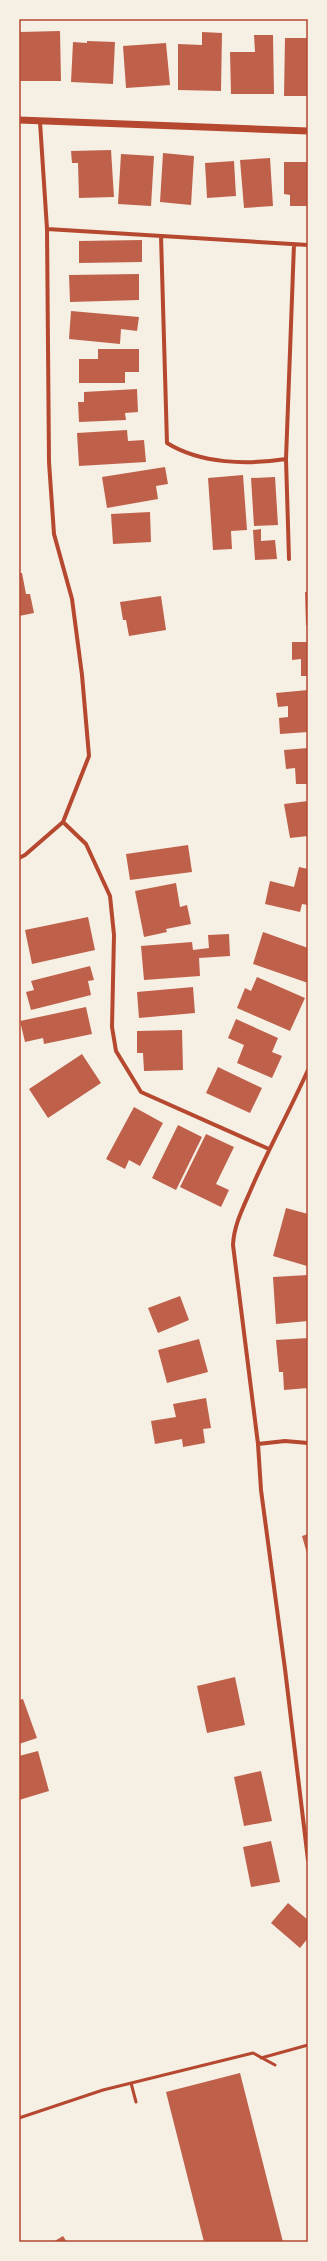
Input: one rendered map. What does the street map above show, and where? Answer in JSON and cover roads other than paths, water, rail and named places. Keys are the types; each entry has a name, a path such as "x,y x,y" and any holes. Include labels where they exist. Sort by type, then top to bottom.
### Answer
{"street":[{"path":"19,120 308,131"},
{"path":"19,858 25,855 63,822 89,756 82,675 72,599 54,534 50,462 47,229 40,122"},
{"path":"47,229 308,245"},
{"path":"161,236 167,442 181,451 219,460 264,463 286,459"},
{"path":"288,559 286,459 294,244"},
{"path":"63,822 86,844 110,896 114,935 112,1027 116,1051 141,1092 269,1149"},
{"path":"308,1070 269,1149 238,1218 234,1232 233,1245 258,1444 261,1490 285,1669 308,1860"},
{"path":"258,1444 285,1441 308,1443"}],"lane":[{"path":"261,2058 308,2045"},
{"path":"19,2118 103,2090 253,2053 275,2066"},
{"path":"131,2083 136,2102"}]}
